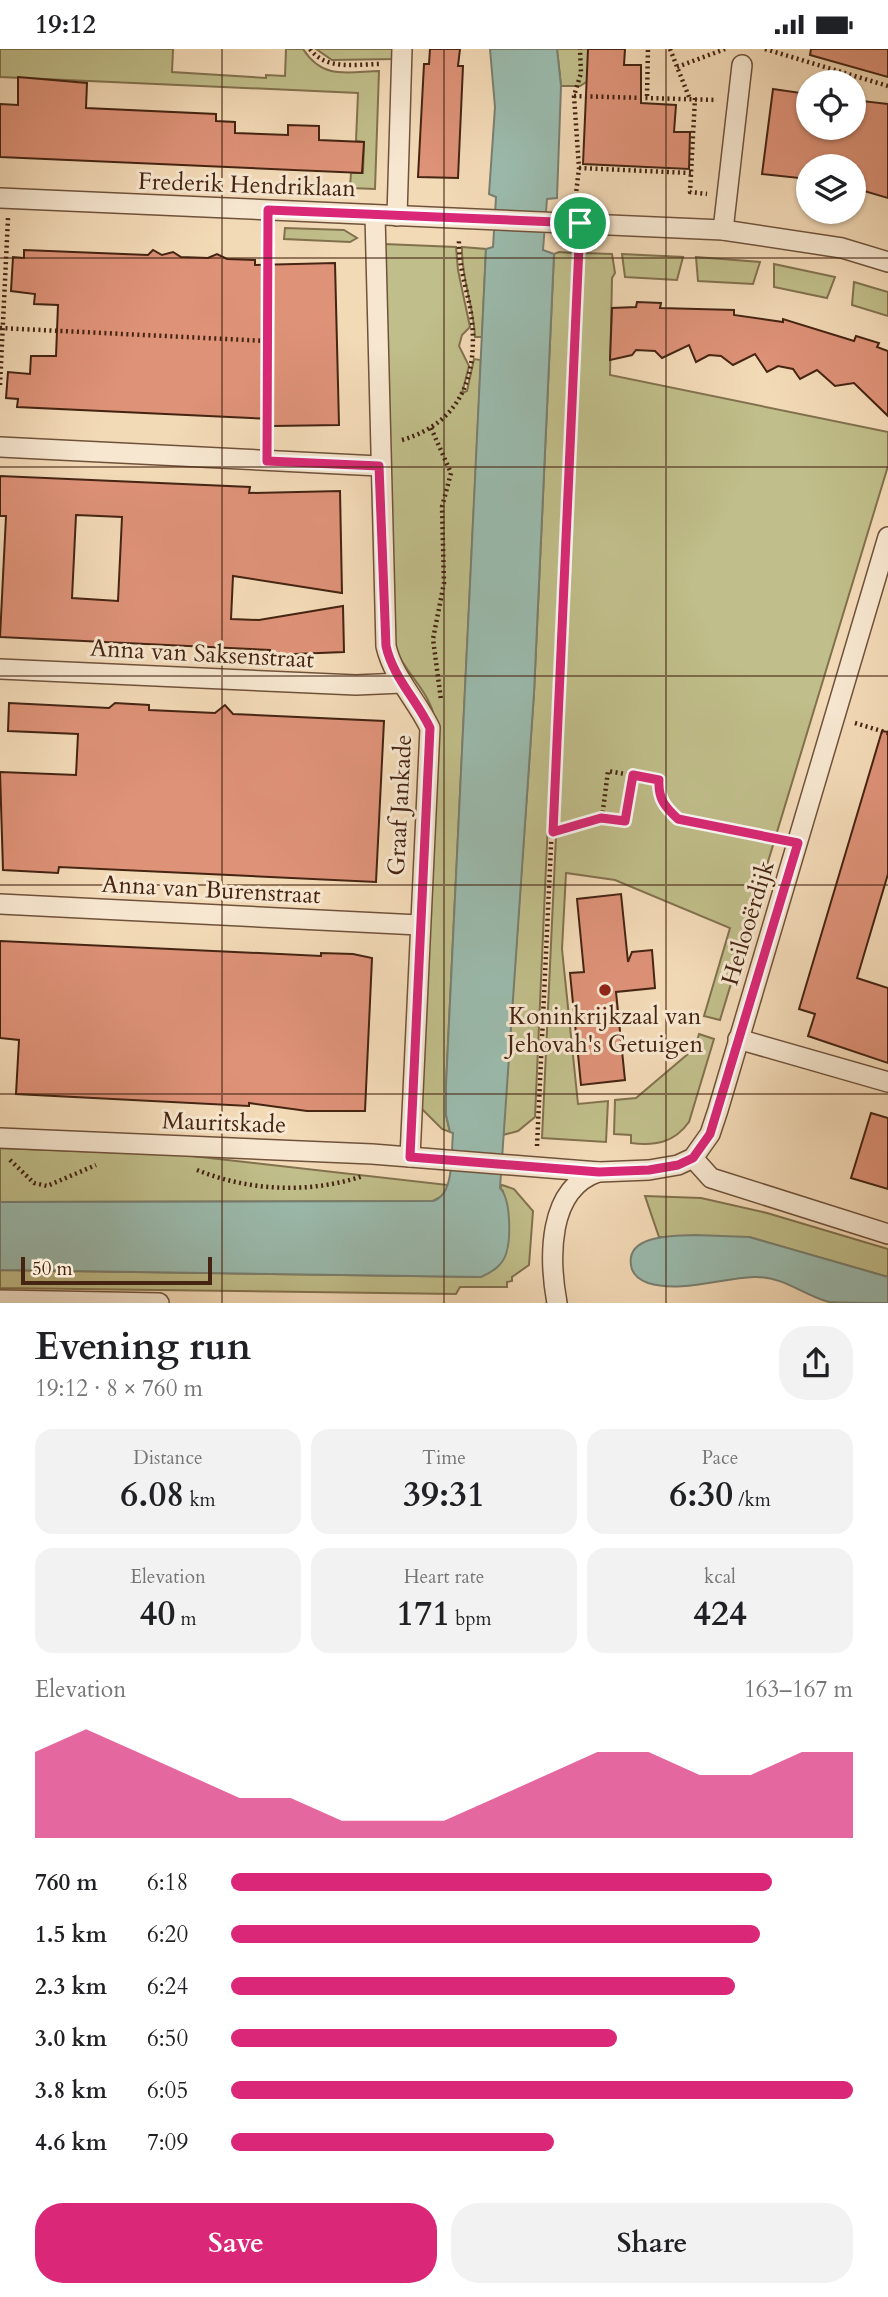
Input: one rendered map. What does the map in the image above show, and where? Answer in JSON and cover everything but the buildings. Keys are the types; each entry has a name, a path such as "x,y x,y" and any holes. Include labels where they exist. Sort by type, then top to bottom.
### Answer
{"street":[{"path":"397,216 401,56"},
{"path":"723,230 742,65"},
{"name":"Frederik Hendriklaan","path":"5,198 571,222"},
{"name":"Graaf Jankade","path":"375,215 378,442 386,646 390,664 418,704 430,728 410,1157"},
{"path":"571,222 723,230 842,248 888,262"},
{"path":"0,447 379,466"},
{"name":"Heilooërdijk","path":"693,1158 710,1134 888,537"},
{"name":"Anna van Saksenstraat","path":"0,669 356,685 402,683"},
{"name":"Anna van Burenstraat","path":"0,904 419,925"},
{"path":"738,1039 888,1082"},
{"name":"Mauritskade","path":"3,1147 410,1157 537,1167"},
{"path":"537,1167 599,1172 663,1168 693,1158 711,1178 888,1234"},
{"path":"553,1303 553,1258 559,1216 569,1191 580,1180 599,1172"},
{"path":"0,1300 159,1303"}],"path":[{"path":"310,49 318,61 329,64 401,56"},
{"path":"537,1167 553,832 571,222 579,168 574,96 581,73 580,49"},
{"path":"646,96 648,49"},
{"path":"670,49 692,97 690,192 727,197"},
{"path":"677,67 725,49"},
{"path":"765,49 888,86"},
{"path":"574,96 692,97 737,101"},
{"path":"579,168 691,173"},
{"path":"0,385 5,198"},
{"path":"267,461 268,210"},
{"path":"378,442 397,441 431,428 442,421 465,392 470,377 472,332 458,256 462,218"},
{"path":"2,328 267,341"},
{"path":"835,716 888,733"},
{"path":"601,818 608,771 659,780 658,793 665,807 678,819 798,843"},
{"path":"553,832 601,818 625,821 633,775"},
{"path":"3,1147 34,1183 47,1186 103,1162"},
{"path":"190,1168 242,1185 279,1187 317,1187 366,1175"}],"shaded area":[{"path":"0,49 173,49 172,72 266,78 266,75 285,76 286,49 303,49 319,66 327,70 346,73 379,71 375,189 350,188 351,173 363,173 364,142 356,141 358,93 0,77"},
{"path":"316,49 394,49 394,59 332,60"},
{"path":"490,49 557,49 561,86 557,198 547,199 543,250 554,254 534,693 500,1188 504,1193 509,1219 506,1254 496,1268 481,1277 0,1270 0,1202 433,1201 445,1191 450,1172 453,1133 450,1132 446,1115 446,1085 486,249 493,247 496,197 489,194 495,107"},
{"path":"557,49 589,49 588,81 580,86 561,86"},
{"path":"285,228 344,230 357,238 350,242 284,239"},
{"path":"384,244 456,247 470,327 462,335 459,346 469,366 462,393 467,391 474,359 481,360 446,1085 446,1115 450,1132 442,1129 418,1105 435,720 423,691 394,647"},
{"path":"462,247 486,249 482,337 475,337 463,270"},
{"path":"573,253 535,1117 518,1131 503,1135 534,693 554,254"},
{"path":"583,253 612,254 615,273 612,278 610,375 888,432 888,466 720,1020 704,1016 730,928 615,880 566,873 562,949 578,1104 608,1101 606,1142 542,1138"},
{"path":"622,254 683,257 677,280 625,277"},
{"path":"696,257 760,262 753,284 698,281"},
{"path":"774,264 835,277 827,298 774,287"},
{"path":"854,282 888,292 888,316 852,305"},
{"path":"699,1034 714,1039 689,1122 670,1139 648,1144 631,1143 631,1135 614,1134 615,1100 636,1098 695,1048"},
{"path":"0,1148 183,1155 448,1185 444,1195 433,1201 0,1202"},
{"path":"502,1185 514,1189 533,1211 529,1265 512,1277 512,1281 507,1282 507,1287 460,1287 456,1294 0,1288 0,1270 481,1277 503,1191 500,1188"},
{"path":"645,1196 701,1198 767,1213 888,1249 888,1277 749,1237 659,1237"},
{"path":"695,1235 749,1237 888,1277 888,1303 829,1302 764,1277 687,1286 660,1286 642,1280 633,1272 632,1255 636,1247 644,1242"}],"place":[{"name":"Koninkrijkzaal van Jehovah's Getuigen","path":"605,990"}],"route":[{"path":"268,210 580,223 553,832 601,818 625,821 633,775 659,780 658,793 665,807 678,819 798,843 710,1134 693,1158 678,1165 649,1170 636,1168 599,1172 410,1157 430,728 418,704 390,664 386,646 379,466 267,461 268,210"}]}
